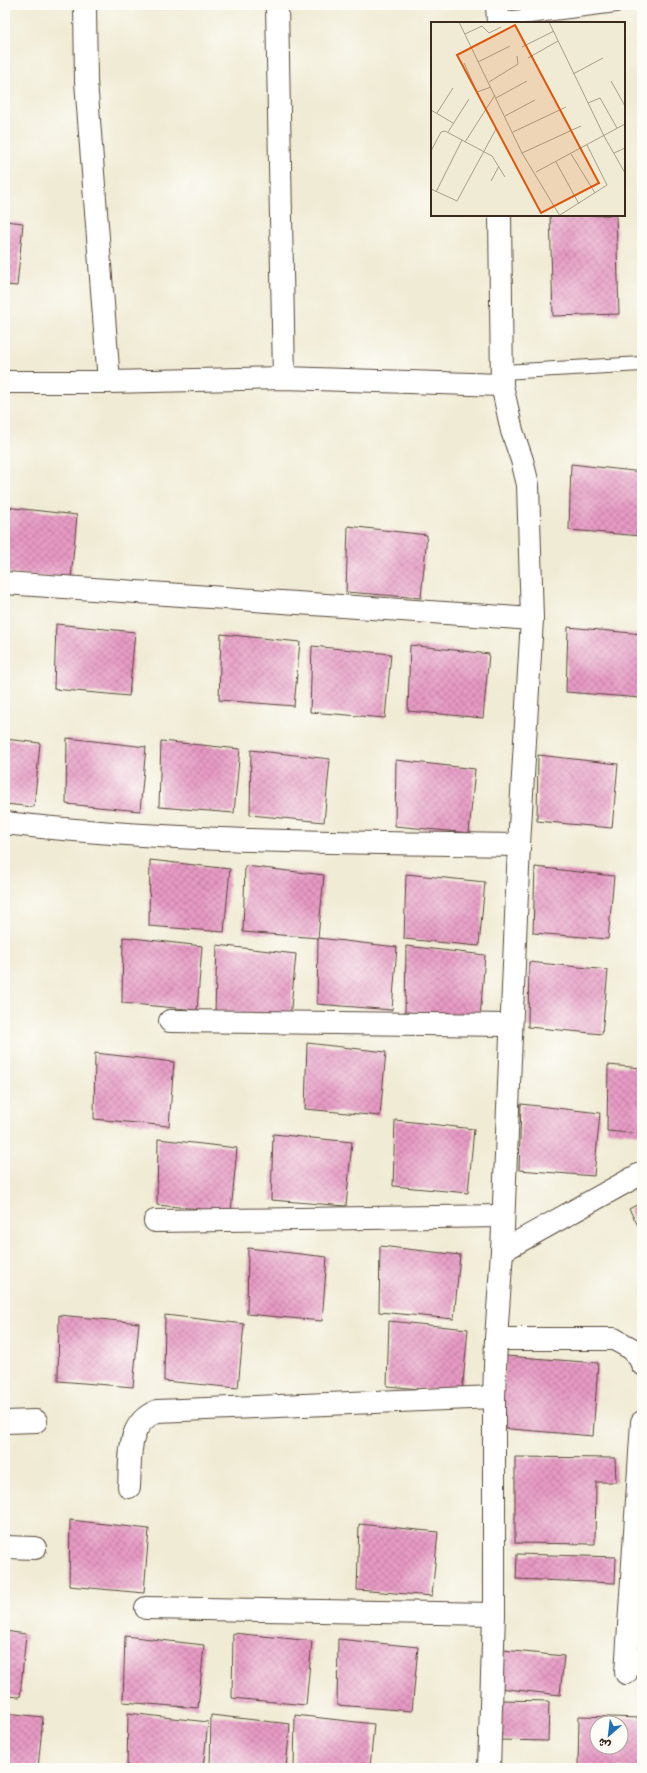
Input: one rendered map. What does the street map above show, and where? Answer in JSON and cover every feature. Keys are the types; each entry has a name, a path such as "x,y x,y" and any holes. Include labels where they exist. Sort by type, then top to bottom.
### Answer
{"street":[{"path":"85,5 86,81 110,382"},
{"path":"277,5 284,378"},
{"path":"488,1768 494,1614 494,1397 496,1339 502,1251 519,845 532,619 528,485 522,460 512,431 502,379 500,216"},
{"path":"5,382 110,382 284,378 502,379"},
{"path":"5,583 532,619"},
{"path":"5,823 102,833 203,839 519,845"},
{"path":"170,1022 511,1025"},
{"path":"502,1251 642,1173"},
{"path":"155,1221 503,1216"},
{"path":"496,1339 614,1339 632,1348 642,1364"},
{"path":"129,1487 132,1440 135,1430 140,1422 148,1415 157,1411 494,1397"},
{"path":"5,1422 36,1421"},
{"path":"626,1673 642,1422"},
{"path":"5,1547 35,1548"},
{"path":"146,1608 494,1614"}],"lane":[{"path":"498,16 616,5"},
{"path":"502,379 642,364"}],"building":[{"path":"550,216 616,216 619,314 553,316"},
{"path":"5,221 23,223 17,286 5,285"},
{"path":"571,464 642,472 642,536 569,530"},
{"path":"5,507 77,515 71,579 5,573"},
{"path":"348,526 427,535 421,598 346,592"},
{"path":"56,624 135,632 129,696 54,689"},
{"path":"568,627 642,634 641,698 566,692"},
{"path":"221,634 300,642 294,706 219,700"},
{"path":"410,645 489,654 483,718 408,711"},
{"path":"312,646 391,654 385,718 310,712"},
{"path":"67,738 146,747 140,811 66,804"},
{"path":"5,739 40,743 34,807 5,804"},
{"path":"161,741 240,749 234,813 159,807"},
{"path":"251,750 330,759 324,822 250,815"},
{"path":"538,755 618,764 612,828 537,821"},
{"path":"396,760 475,769 469,833 395,826"},
{"path":"150,860 230,869 224,932 149,926"},
{"path":"245,866 324,875 318,938 243,932"},
{"path":"535,867 614,876 608,939 533,933"},
{"path":"406,874 485,882 479,946 404,939"},
{"path":"123,937 202,946 197,1010 122,1003"},
{"path":"318,938 397,947 392,1010 317,1004"},
{"path":"217,945 296,954 290,1018 215,1011"},
{"path":"406,946 485,955 480,1018 405,1012"},
{"path":"529,962 608,970 602,1034 528,1027"},
{"path":"307,1043 386,1052 380,1116 305,1109"},
{"path":"95,1053 174,1062 169,1126 94,1119"},
{"path":"608,1065 642,1068 642,1134 607,1131"},
{"path":"521,1104 600,1113 594,1176 519,1170"},
{"path":"395,1120 474,1129 468,1193 393,1186"},
{"path":"273,1134 352,1142 346,1206 271,1200"},
{"path":"158,1139 237,1148 231,1212 157,1205"},
{"path":"642,1202 642,1233 629,1209"},
{"path":"380,1246 460,1255 454,1319 379,1312"},
{"path":"248,1248 327,1257 322,1321 247,1314"},
{"path":"59,1315 139,1323 133,1387 58,1381"},
{"path":"165,1315 244,1324 238,1388 164,1381"},
{"path":"389,1321 468,1329 462,1393 387,1386"},
{"path":"506,1356 598,1363 593,1436 500,1428"},
{"path":"515,1457 615,1458 616,1482 596,1482 595,1544 515,1543"},
{"path":"70,1520 149,1529 144,1593 69,1586"},
{"path":"359,1524 438,1532 432,1596 357,1590"},
{"path":"517,1554 616,1557 615,1583 516,1579"},
{"path":"642,1589 642,1678 632,1677"},
{"path":"5,1631 26,1634 20,1697 5,1696"},
{"path":"233,1633 312,1641 306,1705 232,1698"},
{"path":"125,1636 204,1645 198,1708 123,1702"},
{"path":"338,1639 418,1647 412,1711 337,1705"},
{"path":"503,1650 564,1656 560,1695 499,1688"},
{"path":"500,1700 549,1701 548,1741 499,1740"},
{"path":"5,1713 43,1717 38,1768 5,1768"},
{"path":"128,1713 208,1722 203,1768 127,1768"},
{"path":"211,1715 290,1724 286,1768 210,1768"},
{"path":"295,1715 374,1724 370,1768 294,1768"},
{"path":"579,1716 589,1716 589,1755 629,1755 629,1718 642,1718 642,1768 578,1768"}]}
